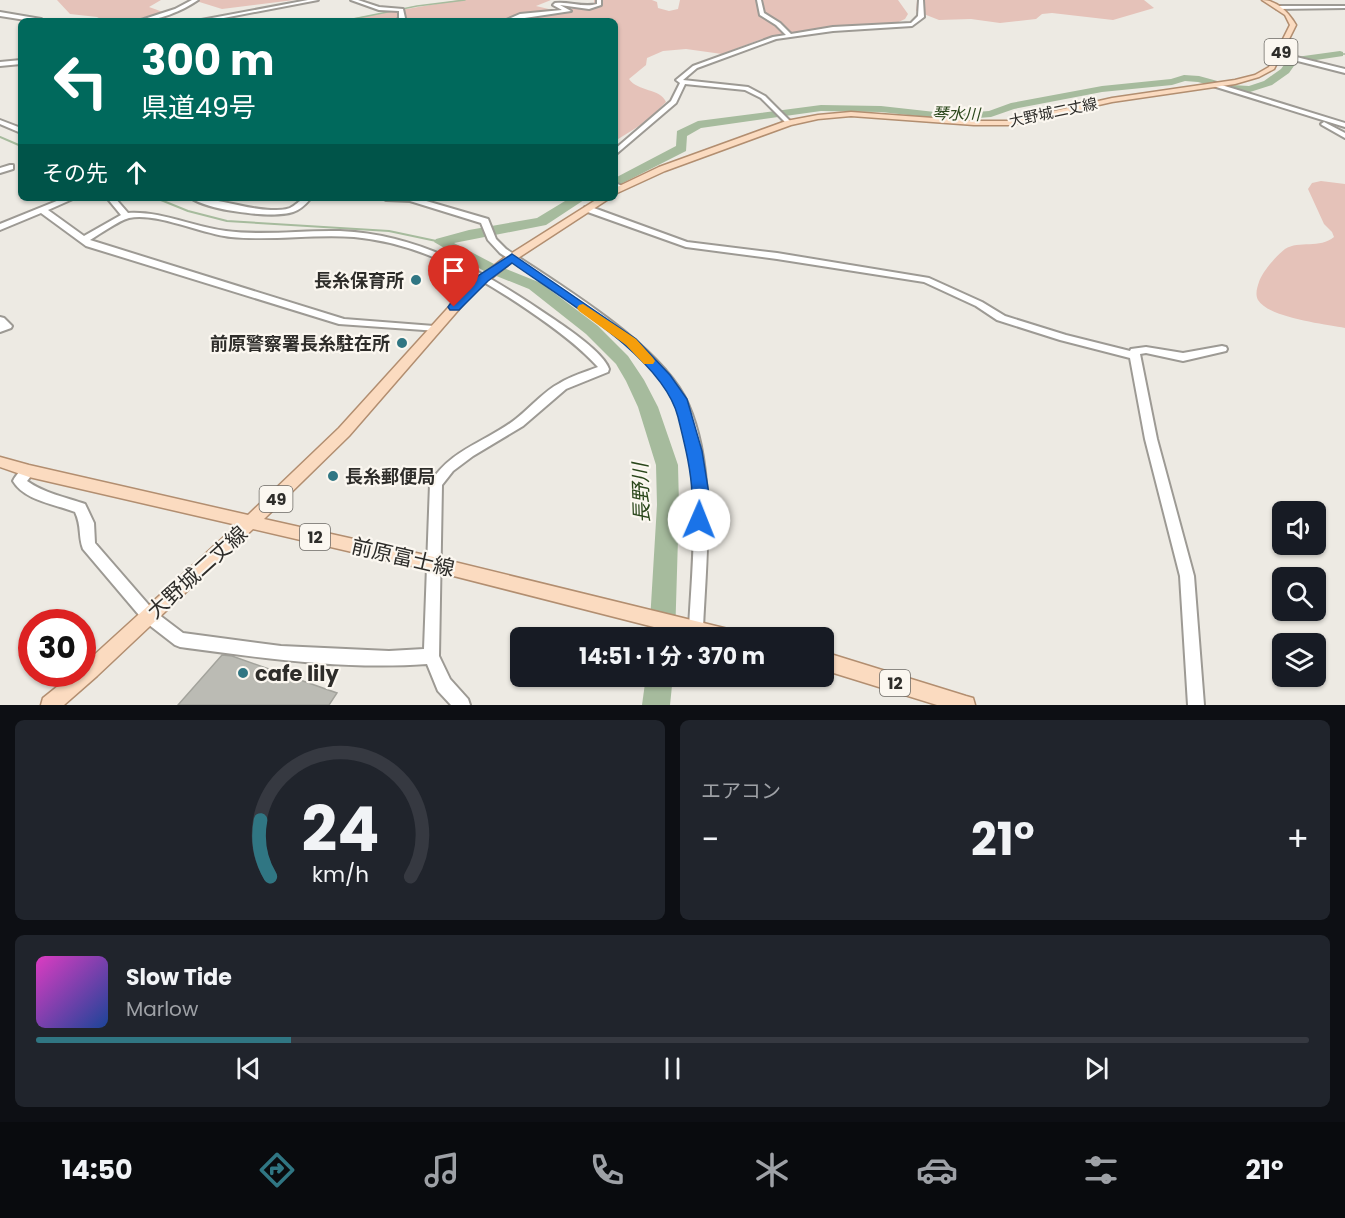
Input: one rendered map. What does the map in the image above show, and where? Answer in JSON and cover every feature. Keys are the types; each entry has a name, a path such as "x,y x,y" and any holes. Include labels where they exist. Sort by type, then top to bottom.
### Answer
{"main road":[{"path":"1265,0 1279,8"},
{"name":"大野城二丈線","path":"618,187 789,123 818,117 851,114 933,117 974,123 1010,123 1112,100 1220,85 1265,73 1272,68 1280,55 1293,22 1279,8"},
{"name":"49","path":"485,277 510,258 600,201"},
{"name":"大野城二丈線","path":"50,705 252,522 344,432 434,329 485,277"},
{"name":"前原富士線","path":"0,462 29,471 434,564 689,627"},
{"name":"12","path":"834,664 966,705"}],"street":[{"path":"151,18 177,10 196,0"},
{"path":"216,18 316,0"},
{"path":"353,0 379,8 401,10 402,18"},
{"path":"515,18 568,11 555,4 558,3 573,1 595,7 599,5 599,0"},
{"path":"759,0 762,14 778,24 789,35"},
{"path":"789,123 763,97 746,88 679,80 702,64 775,38 912,24 921,17 921,0"},
{"path":"1279,8 1345,7"},
{"path":"0,14 23,18"},
{"path":"1280,55 1345,71"},
{"path":"0,64 18,62"},
{"path":"618,150 674,102 683,82"},
{"path":"1220,85 1345,125"},
{"path":"1318,118 1320,123 1345,136"},
{"path":"0,122 18,129"},
{"path":"0,171 10,167"},
{"path":"0,227 64,201"},
{"path":"114,201 126,216"},
{"path":"206,201 229,207 276,211 291,210 303,201"},
{"path":"418,201 485,221 497,246 510,258 631,342 664,378 681,402 694,451 700,494 693,627"},
{"path":"588,209 686,244 926,280 979,304 1001,318 1064,338 1135,356"},
{"path":"42,210 89,243 343,322 434,329"},
{"path":"84,240 126,216 139,214 228,234 371,237 432,252 485,277 560,328 593,354 604,369 562,386 519,423 469,453 439,478 435,493 431,656 444,685 462,705"},
{"path":"0,320 7,326 0,329"},
{"path":"1197,705 1187,576 1151,440 1135,351 1146,350 1183,357 1222,349"},
{"path":"29,471 19,481 28,489 49,499 80,508 87,523 88,545 148,616 180,640 281,653 389,659 431,656"}],"shaded area":[{"path":"57,0 161,0 149,7 163,12 141,18 99,18 70,14"},
{"path":"193,0 294,0 222,9"},
{"path":"459,0 551,0 536,6 557,11 594,5 594,0 652,0 657,2 658,8 669,11 678,9 680,0 898,0 908,14 905,19 894,24 837,27 785,34 759,40 722,54 686,49 663,51 647,58 646,65 629,79 638,86 659,94 666,102 647,121 618,139 618,18 354,18"},
{"path":"917,0 1144,0 1154,8 1113,20 1052,13 1042,14 1036,19 1000,23 971,19 939,20 916,11"},
{"path":"1321,181 1345,184 1345,328 1285,316 1264,306 1257,296 1263,274 1285,249 1297,245 1322,243 1334,237 1324,224 1308,189 1312,183"}],"building":[{"name":"cafe lily","path":"222,655 232,656 337,693 329,705 178,705"}],"waterway":[{"path":"358,18 417,6 465,0"},
{"name":"琴水川","path":"1340,54 1345,54"},
{"name":"琴水川","path":"618,181 682,148 681,134 698,125 821,108 881,109 953,117 991,114 1011,106 1102,89 1172,82 1184,78 1199,79 1231,88 1250,89 1268,83 1285,71 1293,60 1340,54"},
{"path":"0,66 18,64"},
{"name":"長野川","path":"0,137 18,145"},
{"name":"長野川","path":"163,201 188,211 227,221 389,231 441,242"},
{"name":"長野川","path":"575,201 541,222 469,234 441,242 490,268 535,286 592,330 622,360 635,380 648,407 667,465 668,505 662,627"},
{"name":"長野川","path":"656,705 658,687"}],"slow traffic":[{"path":"583,308 631,342 649,361"}],"place":[{"name":"長糸保育所","path":"416,280"},
{"name":"前原警察署長糸駐在所","path":"402,343"},
{"name":"長糸郵便局","path":"333,476"},
{"name":"cafe lily","path":"243,673"}],"route":[{"path":"454,307 470,290 512,257 631,342 664,378 681,402 694,451 700,494 699,520"}]}
